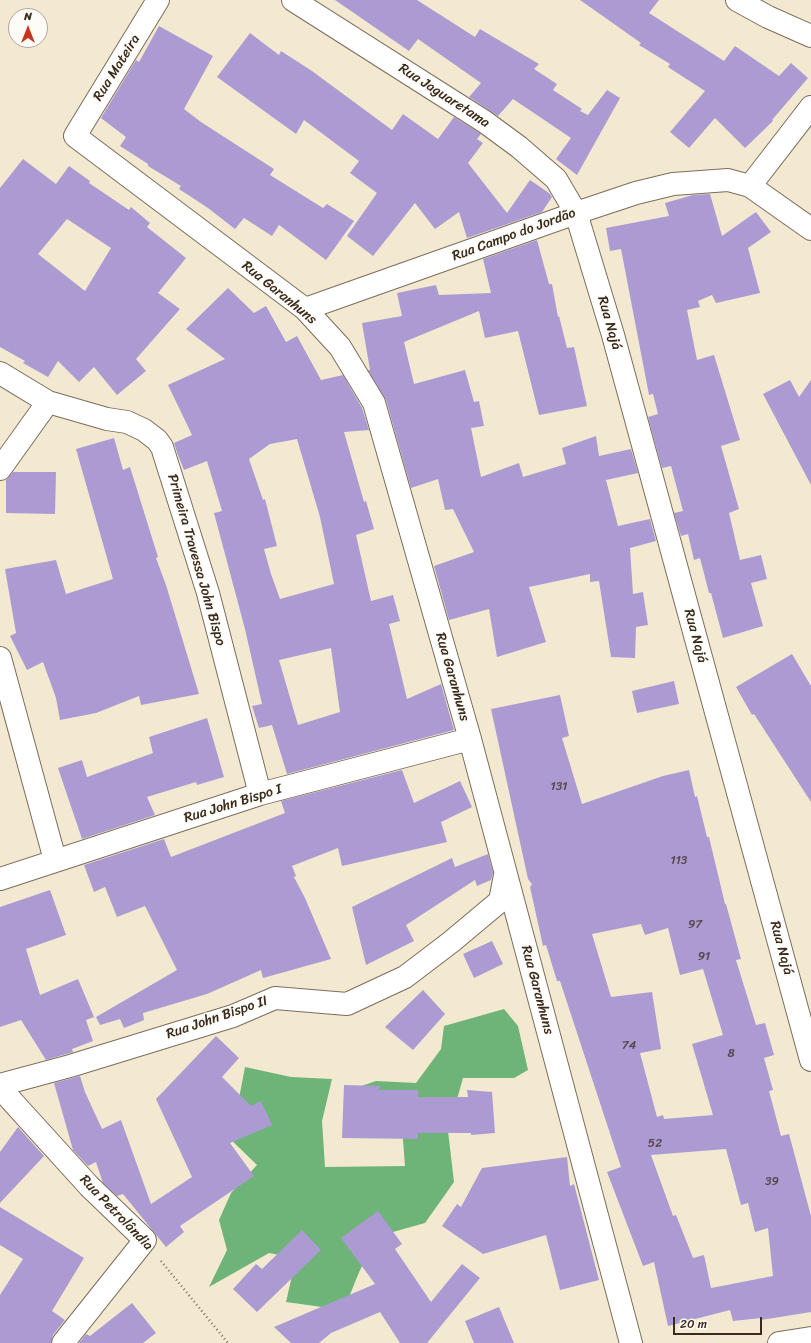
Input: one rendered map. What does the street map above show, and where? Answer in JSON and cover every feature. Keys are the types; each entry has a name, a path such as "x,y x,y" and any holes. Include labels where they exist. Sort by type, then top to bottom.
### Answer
{"street":[{"name":"Rua Mateira","path":"75,136 158,0"},
{"name":"Rua Jaguaretama","path":"293,0 485,122 519,147 556,179 576,213"},
{"path":"737,0 768,17 811,36"},
{"path":"750,186 811,107"},
{"name":"Rua Garanhuns","path":"75,136 304,309 340,347 374,403 470,739 631,1343"},
{"name":"Rua Campo do Jordão","path":"304,309 576,213 636,193 673,184 728,180 750,186 811,229"},
{"name":"Rua Najá","path":"576,213 613,335 811,1060"},
{"name":"Primeira Travessa John Bispo","path":"0,373 48,402 107,419 127,422 144,430 157,440 162,447 208,593 260,794"},
{"path":"0,469 48,402"},
{"path":"0,658 56,860"},
{"name":"Rua John Bispo I","path":"0,879 260,794 470,739"},
{"name":"Rua John Bispo II","path":"0,1086 233,1016 275,998 347,1004 405,977 451,942 500,901 506,873"},
{"name":"Rua Petrolândia","path":"0,1086 89,1186 145,1240"},
{"path":"63,1343 145,1240"},
{"path":"779,1343 811,1338"}],"path":[{"name":"Rua Petrolândia","path":"145,1240 228,1343"}],"green space":[{"path":"504,1009 518,1026 528,1070 514,1078 463,1078 448,1131 454,1182 425,1223 375,1237 344,1310 286,1302 296,1258 269,1253 209,1287 227,1250 219,1220 231,1193 257,1165 224,1133 237,1109 245,1067 291,1077 332,1079 322,1121 325,1167 405,1166 401,1114 347,1091 376,1081 416,1083 441,1049 444,1026"}],"building":[{"path":"335,0 417,0 475,37 480,29 539,64 534,69 557,84 553,90 582,109 580,111 588,115 607,90 620,98 577,175 556,159 571,138 513,99 498,116 469,97 481,83 418,39 409,51"},
{"path":"580,0 659,0 649,13 724,61 735,46 779,76 791,63 808,78 772,120 773,121 745,148 715,118 689,148 670,132 705,91 668,67 670,64 639,45 641,43"},
{"path":"159,26 213,56 184,109 201,122 274,169 270,175 323,208 327,204 354,221 326,260 279,225 272,236 244,218 235,229 208,208 179,189 181,186 148,166 148,164 120,146 126,137 101,118 136,60 139,62"},
{"path":"250,33 279,55 281,51 312,71 392,130 403,114 438,139 454,117 481,134 477,139 483,143 468,163 507,213 530,180 549,193 552,197 542,212 467,238 459,212 435,229 415,203 373,256 347,236 377,193 350,173 359,161 304,120 296,134 217,77"},
{"path":"23,159 56,184 69,166 90,181 89,183 129,210 131,207 150,223 147,227 186,258 158,293 180,309 136,359 146,371 117,395 94,367 79,382 58,361 48,377 23,363 25,361 0,347 0,188","holes":["67,219 111,248 85,291 38,254"]},
{"path":"710,194 722,236 756,212 771,232 748,248 760,293 716,303 712,295 698,301 700,307 687,310 697,360 714,355 740,440 721,446 739,509 729,513 740,560 761,555 767,579 751,583 763,626 723,638 700,558 694,560 688,534 681,536 674,513 683,511 671,466 662,468 648,417 658,414 653,394 649,395 621,249 610,251 606,228 669,216 665,203 693,195"},
{"path":"537,240 549,284 552,284 558,317 559,316 567,348 574,347 587,406 539,415 518,331 485,338 479,311 404,342 414,384 465,370 474,402 479,401 484,426 471,428 481,477 519,463 523,477 566,464 562,448 596,436 599,456 631,449 638,473 606,480 618,526 650,519 656,541 630,548 633,594 643,592 648,625 636,627 635,658 611,657 599,581 590,582 590,574 529,587 546,642 497,657 489,609 449,620 434,566 474,552 453,509 445,510 438,479 411,488 386,400 368,370 370,370 362,323 402,316 397,293 436,285 439,295 491,293 483,259"},
{"path":"228,288 254,313 266,306 286,342 297,336 321,380 343,375 362,408 369,430 344,432 364,502 366,501 374,529 356,535 371,601 393,595 400,621 389,624 407,699 441,684 454,730 287,774 272,725 259,728 252,706 262,704 245,629 214,513 222,511 207,461 184,470 174,443 192,435 168,385 225,359 186,329","holes":["297,439 320,517 334,584 280,599 264,549 277,546 265,499 263,500 249,459 270,444","331,648 340,712 298,725 279,660"]},
{"path":"790,380 799,397 811,380 811,485 763,394"},
{"path":"114,438 123,470 130,467 158,557 156,558 166,585 199,694 141,705 139,696 96,713 60,720 56,698 43,662 27,670 10,636 16,633 5,569 56,560 66,594 113,579 76,449"},
{"path":"13,472 56,472 55,514 6,513 6,480"},
{"path":"792,654 811,686 811,802 754,714 752,715 736,687"},
{"path":"674,681 679,704 637,713 632,691"},
{"path":"560,695 569,736 562,738 582,804 663,776 689,770 695,797 697,796 707,837 709,837 725,904 741,959 736,960 756,1025 765,1023 774,1055 764,1058 773,1090 769,1091 781,1136 789,1134 811,1216 811,1312 761,1320 761,1318 733,1321 730,1310 668,1326 654,1262 643,1266 607,1172 621,1167 560,981 557,981 546,945 543,946 530,887 532,884 528,879 491,709","holes":["641,924 645,935 668,928 680,975 703,969 723,1035 692,1044 713,1115 664,1119 663,1115 657,1117 640,1053 661,1049 652,992 611,997 592,934","726,1149 741,1205 748,1203 755,1232 768,1228 773,1276 711,1288 704,1255 693,1258 676,1215 673,1216 651,1155"]},
{"path":"207,718 224,777 197,785 196,782 147,797 155,815 82,839 58,768 82,760 87,777 153,753 149,737"},
{"path":"402,770 414,803 460,781 472,807 441,822 447,842 342,866 338,848 292,866 296,876 294,877 305,898 331,959 263,978 261,970 207,994 143,1013 144,1020 124,1028 120,1019 100,1025 96,1017 177,970 145,906 117,917 105,887 94,892 84,865 164,839 171,857 285,813 281,801"},
{"path":"488,854 493,873 491,880 477,886 475,880 406,925 414,941 366,965 352,907 452,858 455,867"},
{"path":"50,890 66,935 26,949 40,995 78,979 94,1017 86,1020 93,1041 72,1049 73,1052 46,1060 21,1020 0,1027 0,907"},
{"path":"492,941 503,964 474,978 463,954"},
{"path":"423,990 445,1014 413,1050 385,1027"},
{"path":"216,1036 239,1058 222,1077 251,1106 261,1101 272,1125 230,1143 254,1176 180,1226 184,1232 166,1247 123,1194 117,1196 103,1183 96,1162 88,1166 73,1150 54,1083 80,1076 85,1092 102,1129 121,1120 151,1204 192,1177 156,1099"},
{"path":"344,1085 381,1086 378,1090 418,1090 418,1097 468,1097 467,1090 492,1092 495,1133 471,1135 471,1133 418,1133 418,1139 342,1138"},
{"path":"18,1127 44,1156 0,1203 0,1152"},
{"path":"567,1157 570,1186 574,1184 599,1280 560,1290 546,1235 483,1254 442,1226 457,1204 461,1207 482,1168"},
{"path":"0,1207 84,1258 52,1311 65,1320 53,1335 51,1343 0,1343 0,1295 23,1259 0,1245"},
{"path":"378,1211 402,1244 395,1249 431,1302 462,1264 480,1278 427,1343 400,1343 380,1312 331,1333 319,1343 291,1343 274,1327 375,1284 341,1238"},
{"path":"302,1230 321,1250 257,1312 233,1289 256,1264 262,1269"},
{"path":"132,1303 156,1333 143,1343 79,1343 86,1334 90,1336"},
{"path":"499,1307 514,1343 474,1343 465,1321"}]}
